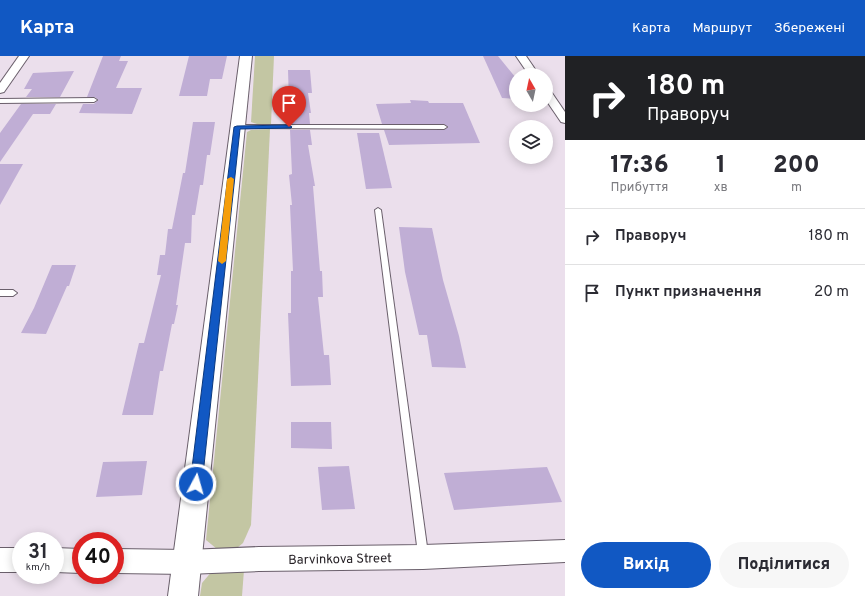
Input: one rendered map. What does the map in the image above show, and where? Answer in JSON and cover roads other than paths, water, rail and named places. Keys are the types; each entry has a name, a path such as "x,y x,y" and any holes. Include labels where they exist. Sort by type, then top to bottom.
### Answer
{"street":[{"path":"0,90 24,56"},
{"path":"183,596 246,56"},
{"path":"521,56 529,68"},
{"path":"553,102 565,120"},
{"name":"Barvinkova Street","path":"124,561 187,562 259,559 423,557 565,551"},
{"path":"0,560 12,560"}],"lane":[{"path":"0,101 94,100"},
{"path":"237,127 444,127"},
{"path":"378,210 423,557"},
{"path":"0,293 13,293"}]}
